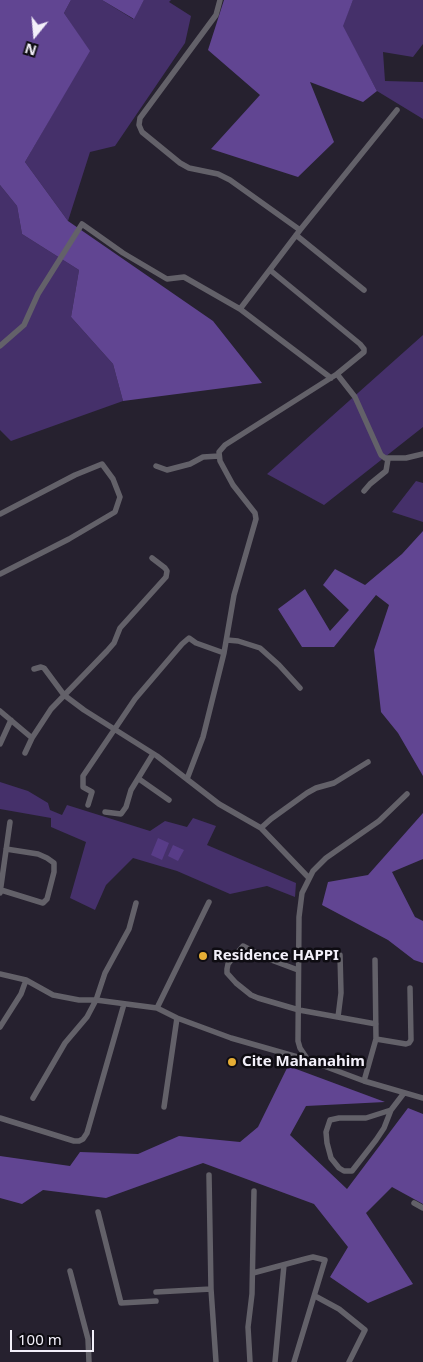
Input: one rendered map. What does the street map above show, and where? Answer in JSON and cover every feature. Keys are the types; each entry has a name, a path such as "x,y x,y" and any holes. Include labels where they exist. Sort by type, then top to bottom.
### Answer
{"street":[{"path":"220,0 216,15 140,118 139,126 142,132 180,163 189,168 218,174 230,180 300,230"},
{"path":"240,309 300,230 397,110"},
{"path":"0,346 24,325 38,294 82,224 123,253 167,279 184,277 240,309 331,378"},
{"path":"296,236 364,290"},
{"path":"187,779 204,738 227,640 234,595 256,516 233,485 219,456 219,452 225,445 337,374 364,352 364,349 270,270"},
{"path":"337,374 355,397 381,455 388,459 406,458 423,454"},
{"path":"156,466 167,470 190,464 203,457 219,456"},
{"path":"364,491 386,471 388,459"},
{"path":"0,514 75,474 102,464 113,479 120,497 115,512 69,539 0,574"},
{"path":"25,753 32,738 51,709 114,643 120,628 166,576 166,568 152,558"},
{"path":"88,805 92,792 83,788 83,778 135,699 187,638 224,653"},
{"path":"227,640 238,641 260,648 300,688"},
{"path":"34,669 42,667 64,695 113,730 152,754 219,804 262,828 310,878"},
{"path":"0,711 32,738"},
{"path":"0,744 11,720"},
{"path":"106,812 121,814 126,807 129,794 152,754"},
{"path":"262,828 271,819 307,793 316,788 334,783 368,762"},
{"path":"139,779 168,800"},
{"path":"308,1060 298,1041 298,970 302,893 310,878 326,858 379,821 407,794"},
{"path":"6,849 38,854 54,863 54,872 47,899 43,904 0,891 6,849 10,822"},
{"path":"157,1008 209,902"},
{"path":"33,1098 64,1043 87,1017 96,1000 105,973 129,930 136,903"},
{"path":"298,970 266,958 243,946 228,964 227,969 230,978 251,995 299,1010 376,1024"},
{"path":"338,1017 341,993 340,955"},
{"path":"364,1081 376,1040 375,960"},
{"path":"0,974 26,980 53,995 79,1000 96,1000 157,1008 177,1018 231,1038 308,1060 364,1081 423,1098"},
{"path":"0,1027 21,994 26,980"},
{"path":"376,1040 406,1044 411,1040 410,988"},
{"path":"0,1118 74,1141 83,1139 87,1133 124,1004"},
{"path":"164,1107 177,1018"},
{"path":"392,1110 366,1118 330,1120 326,1132 327,1143 331,1158 339,1168 348,1172 352,1171 376,1140 392,1110 404,1093"},
{"path":"209,1175 211,1288 216,1362"},
{"path":"250,1362 248,1327 252,1298 254,1191"},
{"path":"414,1203 423,1208"},
{"path":"98,1212 121,1303 156,1301"},
{"path":"253,1274 313,1257 325,1260 294,1362"},
{"path":"275,1362 284,1265"},
{"path":"70,1271 88,1339 89,1362"},
{"path":"156,1292 211,1288"},
{"path":"315,1296 339,1310 365,1330 349,1362"}],"shaded area":[{"path":"0,0 71,0 64,13 90,51 25,162 68,221 213,321 262,383 123,401 113,364 71,317 79,270 22,234 17,206 0,185"},
{"path":"71,0 102,0 133,19 144,0 171,0 169,2 191,16 185,43 115,146 90,152 68,221 25,162 89,51 64,13"},
{"path":"102,0 144,0 134,19"},
{"path":"224,0 353,0 343,26 377,91 363,102 310,82 334,142 298,177 211,149 260,95 208,50"},
{"path":"353,0 423,0 423,44 413,57 383,52 385,81 423,82 423,119 377,91 342,26"},
{"path":"0,185 17,206 22,234 79,270 71,317 113,364 123,401 11,441 0,430"},
{"path":"423,335 423,427 324,505 267,474"},
{"path":"416,481 423,483 423,522 392,512"},
{"path":"423,531 423,776 398,733 381,712 374,650 389,605 376,595 334,647 302,647 278,609 305,589 330,631 349,610 323,585 335,569 365,585 402,554"},
{"path":"0,782 28,791 48,803 50,810 62,815 67,805 150,831 165,821 187,827 193,818 216,826 207,845 296,883 295,897 267,886 230,894 177,871 133,858 106,885 95,910 70,898 86,842 51,827 51,818 0,809"},
{"path":"423,813 423,859 392,872 415,917 423,921 423,963 414,960 388,940 322,905 328,882 368,875"},
{"path":"158,838 169,843 162,860 151,855"},
{"path":"173,845 184,850 178,861 168,856"},
{"path":"288,1066 385,1102 306,1106 290,1135 347,1189 408,1108 423,1114 423,1204 392,1187 366,1213 413,1284 368,1303 330,1277 348,1247 314,1204 203,1163 106,1198 43,1190 22,1204 0,1198 0,1156 70,1166 80,1152 138,1154 179,1136 240,1142 258,1127"}],"place":[{"name":"Residence HAPPI","path":"203,956"},
{"name":"Cite Mahanahim","path":"232,1062"}]}
